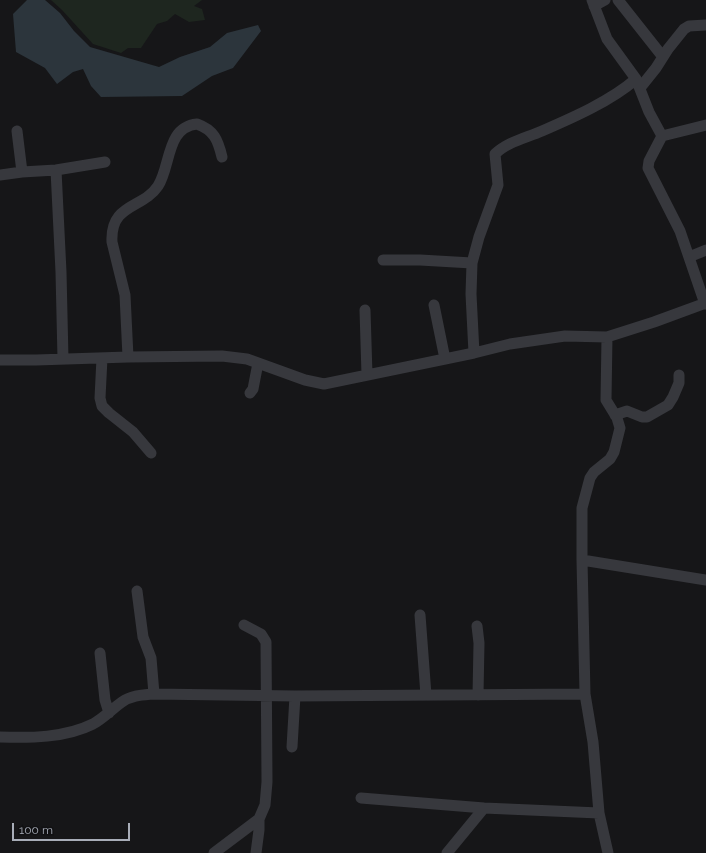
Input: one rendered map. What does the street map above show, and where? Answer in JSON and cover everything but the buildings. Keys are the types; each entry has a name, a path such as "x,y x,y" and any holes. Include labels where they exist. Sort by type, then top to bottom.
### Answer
{"street":[{"path":"605,0 593,3 607,39 638,84 649,112 662,136"},
{"path":"618,0 663,57"},
{"path":"474,353 471,294 472,263 479,237 498,185 495,154 500,149 544,130 625,88 638,84 656,68 684,29 689,26 706,25"},
{"path":"128,357 125,295 112,242 116,221 129,207 146,198 156,189 161,181 174,139 186,127 197,124 214,135 218,141 222,157"},
{"path":"0,360 222,356 247,359 305,380 324,384 474,353 510,344 565,336 607,337 654,322 705,303 674,220 648,168 649,161 662,136 706,125"},
{"path":"17,131 22,172"},
{"path":"0,175 56,170 105,162"},
{"path":"56,170 61,272 63,359"},
{"path":"689,257 706,250"},
{"path":"384,260 420,260 472,263"},
{"path":"434,304 445,359"},
{"path":"365,310 367,375"},
{"path":"607,337 606,400 617,420 618,438 614,452 610,459 594,472 590,478 582,508 582,560 585,694 593,742 599,813 608,853"},
{"path":"102,358 100,398 102,406 108,413 133,432 151,453"},
{"path":"250,393 253,389 258,363"},
{"path":"617,420 627,411 642,417 646,417 668,405 679,383 679,375"},
{"path":"582,560 706,580"},
{"path":"137,591 143,637 151,658 154,694"},
{"path":"420,615 426,695"},
{"path":"244,625 259,632 265,638 267,696 266,788 264,805 259,819 256,853"},
{"path":"477,626 479,643 478,695"},
{"path":"100,653 105,700 109,712"},
{"path":"0,737 17,738 65,733 87,727 95,723 129,698 154,694 295,696 585,694"},
{"path":"292,747 295,696"},
{"path":"361,798 484,808 599,813"},
{"path":"447,853 484,808"},
{"path":"214,853 259,819"}],"shaded area":[{"path":"27,0 45,0 60,13 74,31 90,47 159,67 180,57 210,47 227,33 258,25 261,31 233,68 212,76 182,96 101,97 91,86 83,69 73,72 57,84 45,68 16,52 13,14"},
{"path":"51,0 202,0 194,6 202,9 205,20 189,22 175,14 167,21 157,24 141,48 128,48 121,53 93,44"}]}
